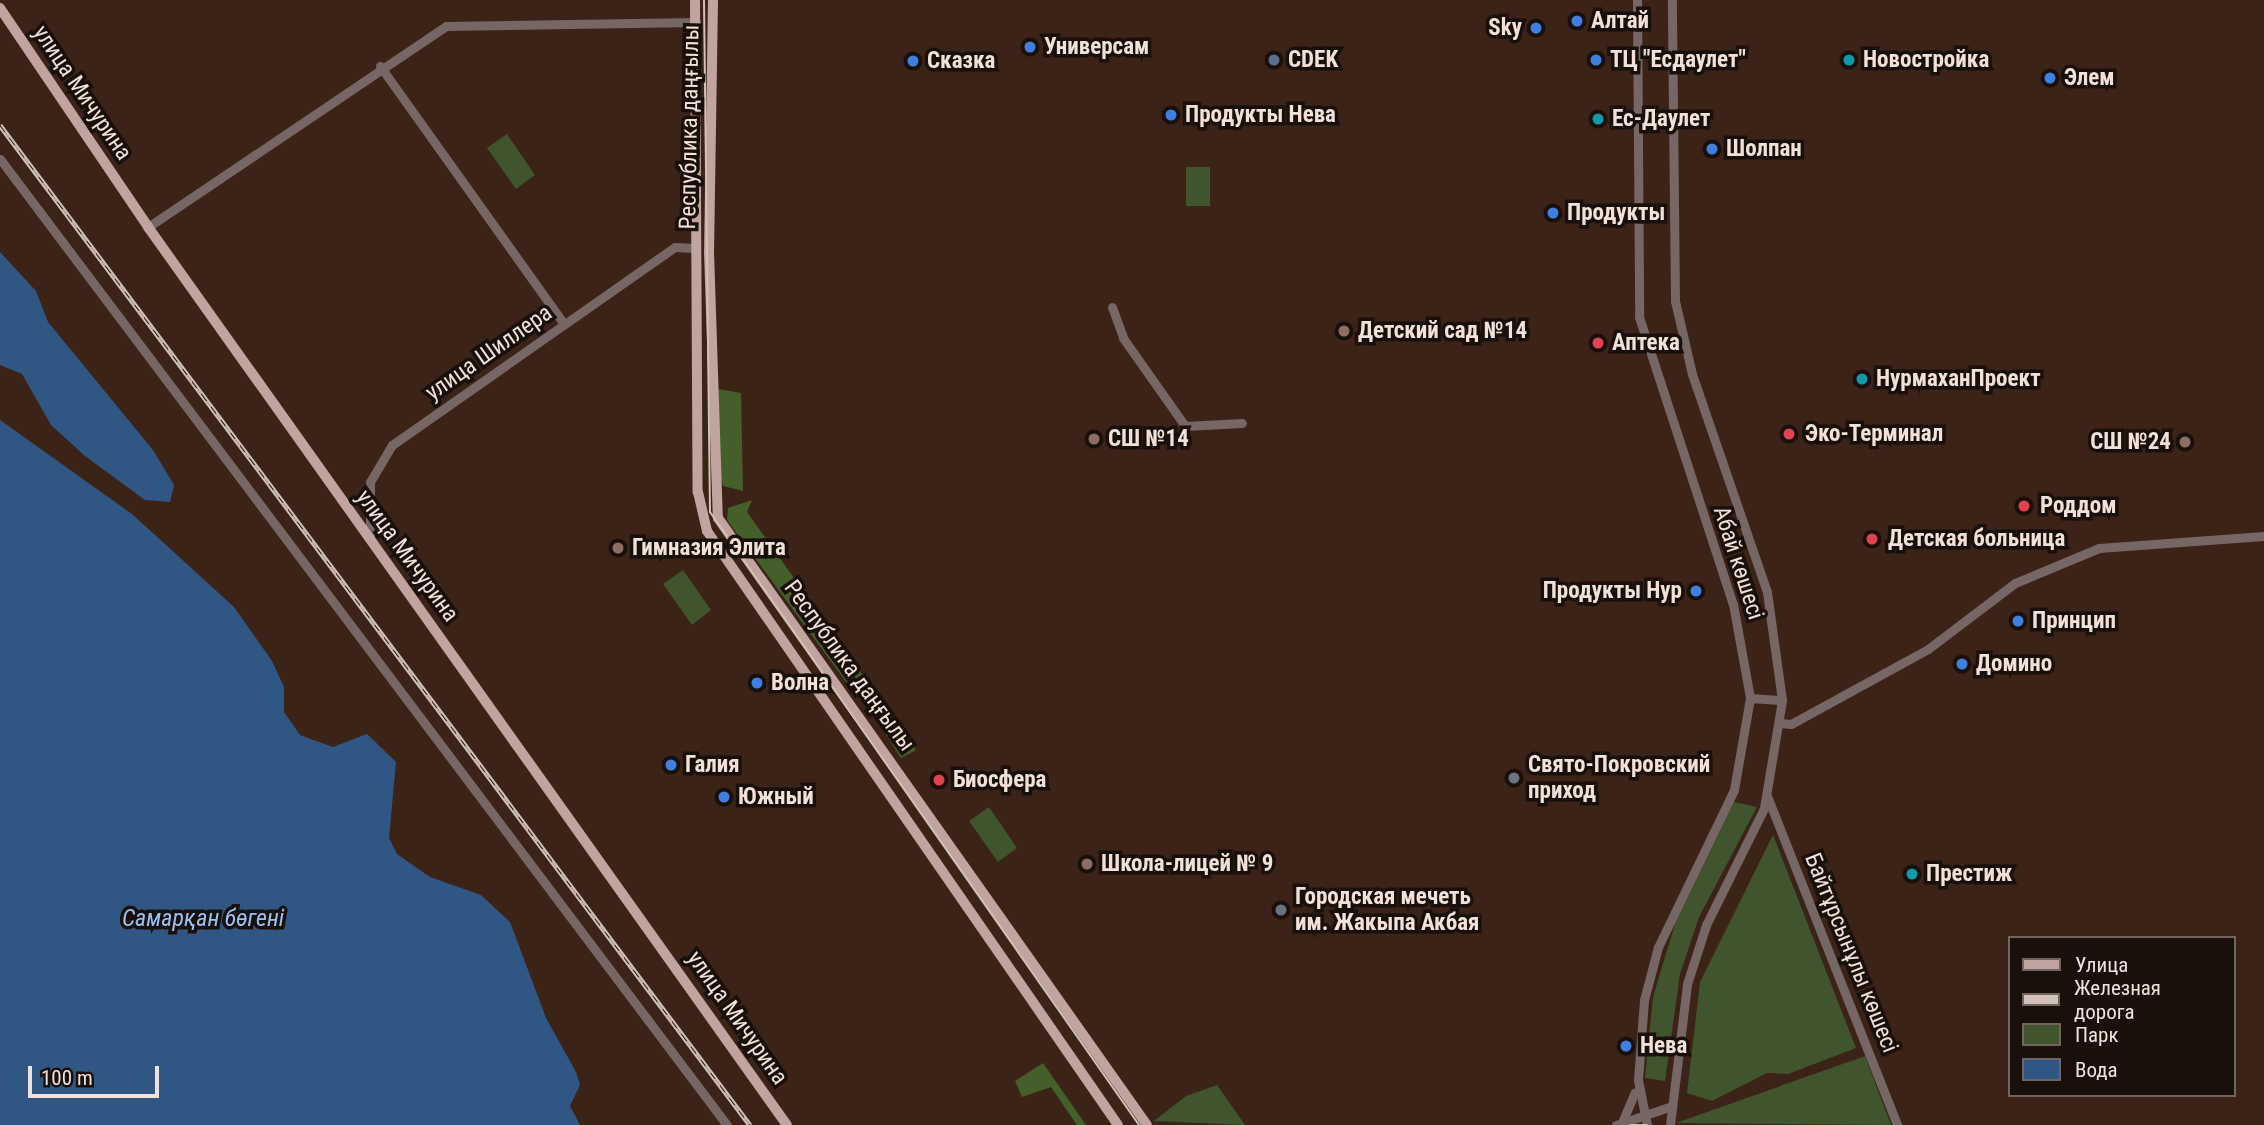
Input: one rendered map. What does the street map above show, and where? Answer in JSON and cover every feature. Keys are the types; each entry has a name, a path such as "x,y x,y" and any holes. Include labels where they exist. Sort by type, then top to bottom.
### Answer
{"main road":[{"path":"695,0 720,0"},
{"name":"Республика даңғылы","path":"695,0 698,492 707,531 1118,1125"},
{"name":"Республика даңғылы","path":"713,0 709,252 718,518 1147,1125"},
{"name":"улица Мичурина","path":"0,8 148,227 787,1125"}],"street":[{"name":"Абай көшесі","path":"1637,0 1639,317 1733,604 1749,698 1734,790 1658,947 1644,1000 1638,1080 1642,1115 1647,1125"},
{"name":"Абай көшесі","path":"1670,1125 1669,1107 1695,955 1767,796 1782,700 1767,592 1692,374 1675,301 1672,0"},
{"path":"148,227 380,66 457,22 696,22"},
{"path":"380,66 564,324"},
{"path":"0,159 727,1125"},
{"name":"улица Шиллера","path":"370,540 370,482 392,445 675,247 696,248"},
{"path":"1112,307 1123,338 1185,426 1242,422"},
{"path":"1780,723 1791,724 1928,649 2015,583 2089,552 2122,543 2264,536"},
{"path":"1749,698 1782,700"},
{"name":"Байтұрсынұлы көшесі","path":"1767,796 1897,1125"},
{"path":"1617,1125 1629,1114 1638,1080"},
{"path":"1617,1125 1669,1107"},
{"path":"1637,1125 1642,1115"}],"green space":[{"path":"507,134 535,175 516,189 487,148"},
{"path":"1186,167 1210,167 1210,206 1186,206"},
{"path":"718,389 741,393 743,491 723,486 717,467"},
{"path":"752,500 747,512 916,750 901,758 856,688 852,690 727,520 728,508"},
{"path":"683,570 711,610 692,625 663,584"},
{"path":"1734,802 1757,807 1699,917 1680,974 1665,1081 1645,1078 1653,997 1675,924"},
{"path":"989,807 1017,848 998,862 969,821"},
{"path":"1773,835 1856,1048 1788,1074 1767,1073 1712,1101 1687,1093 1700,982"},
{"path":"1865,1056 1891,1125 1676,1123"},
{"path":"1043,1063 1086,1125 1077,1125 1051,1087 1022,1097 1015,1081"},
{"path":"1217,1085 1245,1125 1154,1121 1186,1096"}],"water":[{"path":"0,252 36,291 48,322 153,450 174,485 170,502 145,500 85,456 51,425 22,374 0,365"},
{"name":"Самарқан бөгені","path":"0,420 132,514 234,607 272,661 284,687 284,712 300,735 333,747 367,734 396,762 389,838 397,854 430,877 481,895 510,922 546,1018 576,1072 580,1085 570,1106 580,1125 0,1125"}],"tram line":[{"path":"704,0 710,512 1139,1125"},
{"path":"1630,1125 1647,1125"}],"railway":[{"path":"0,125 750,1125"}],"place":[{"name":"Алтай","path":"1577,21"},
{"name":"Sky","path":"1536,28"},
{"name":"Универсам","path":"1030,47"},
{"name":"CDEK","path":"1274,60"},
{"name":"ТЦ \"Есдаулет\"","path":"1596,60"},
{"name":"Новостройка","path":"1849,60"},
{"name":"Сказка","path":"913,61"},
{"name":"Элем","path":"2050,78"},
{"name":"Продукты Нева","path":"1171,115"},
{"name":"Ес-Даулет","path":"1598,119"},
{"name":"Шолпан","path":"1712,149"},
{"name":"Продукты","path":"1553,213"},
{"name":"Детский сад №14","path":"1344,331"},
{"name":"Аптека","path":"1598,343"},
{"name":"НурмаханПроект","path":"1862,379"},
{"name":"Эко-Терминал","path":"1789,434"},
{"name":"СШ №14","path":"1094,439"},
{"name":"СШ №24","path":"2185,442"},
{"name":"Роддом","path":"2024,506"},
{"name":"Детская больница","path":"1872,539"},
{"name":"Гимназия Элита","path":"618,548"},
{"name":"Продукты Нур","path":"1696,591"},
{"name":"Принцип","path":"2018,621"},
{"name":"Домино","path":"1962,664"},
{"name":"Волна","path":"757,683"},
{"name":"Галия","path":"671,765"},
{"name":"Свято-Покровский приход","path":"1514,778"},
{"name":"Биосфера","path":"939,780"},
{"name":"Южный","path":"724,797"},
{"name":"Школа-лицей № 9","path":"1087,864"},
{"name":"Престиж","path":"1912,874"},
{"name":"Городская мечеть им. Жакыпа Акбая","path":"1281,910"},
{"name":"Нева","path":"1626,1046"}]}
